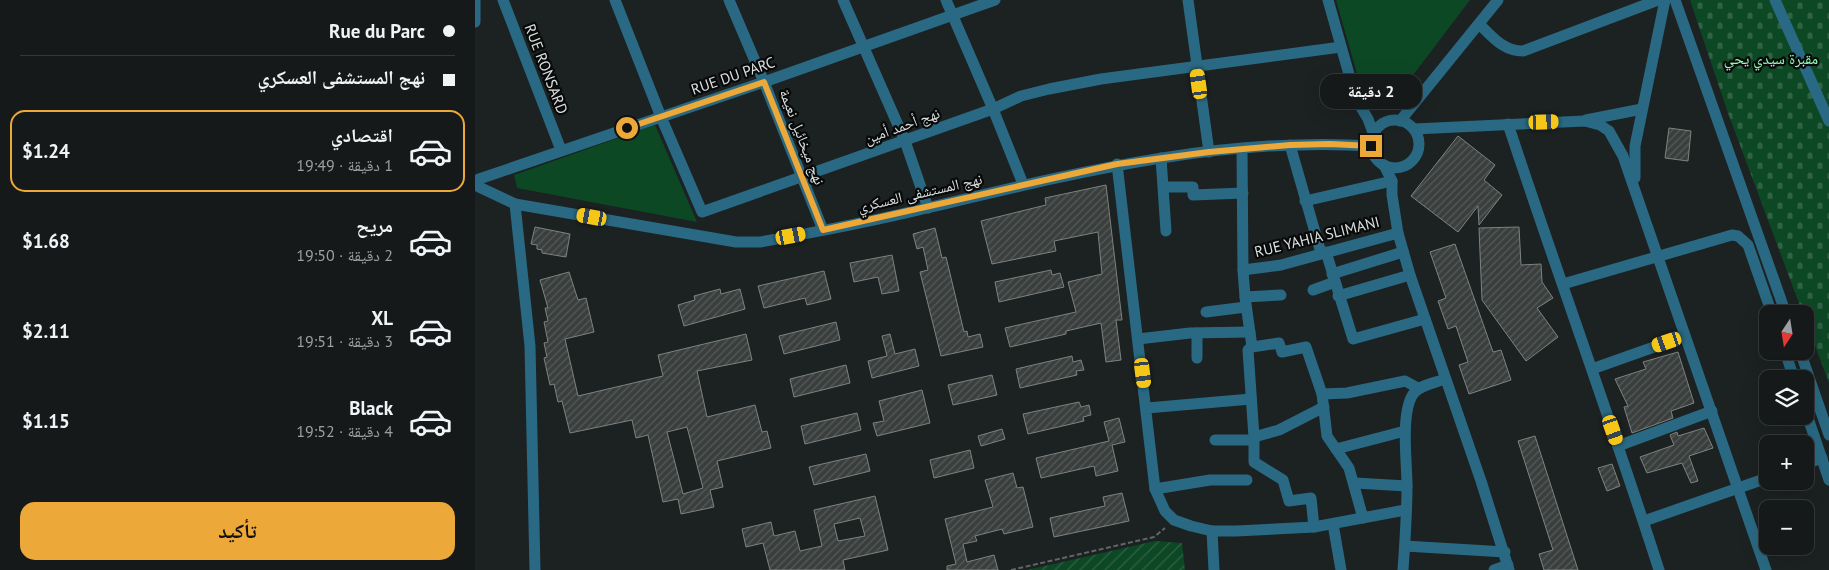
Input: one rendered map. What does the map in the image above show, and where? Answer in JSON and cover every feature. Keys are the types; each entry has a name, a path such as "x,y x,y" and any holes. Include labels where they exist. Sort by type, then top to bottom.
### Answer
{"street":[{"path":"475,22 475,1 481,0"},
{"name":"RUE RONSARD","path":"503,0 561,150"},
{"name":"نهج أحمد أمين","path":"615,0 701,212 905,141 993,109 1021,96 1101,79 1341,47"},
{"name":"نهج ميخائيل نعيمة","path":"729,0 823,230"},
{"path":"843,0 905,141 928,208"},
{"path":"946,0 1023,184"},
{"name":"RUE DU PARC","path":"477,183 561,150 764,82 995,0"},
{"path":"1188,0 1209,152"},
{"path":"1328,0 1356,99 1368,119 1377,160 1384,166 1392,181 1392,195 1398,233 1410,275 1505,552 1509,567 1494,570"},
{"path":"1401,121 1480,25 1498,0"},
{"path":"1480,25 1503,47 1513,51 1523,51 1658,0"},
{"path":"1635,190 1635,146 1665,0"},
{"path":"1675,0 1783,305"},
{"path":"1775,0 1829,121"},
{"path":"1414,129 1585,121 1642,110"},
{"path":"1373,140 1378,128 1392,121 1401,121 1414,129 1418,138 1419,147 1411,163 1402,167 1384,166"},
{"path":"1585,121 1600,125 1609,131 1623,156 1766,570"},
{"path":"1508,124 1659,570"},
{"name":"نهج المستشفى العسكري","path":"477,183 515,204 736,242 760,242 928,208 1023,184 1117,164 1209,152 1373,140"},
{"path":"1290,145 1305,201 1353,339 1425,319"},
{"path":"1242,149 1243,270 1252,347"},
{"path":"1161,158 1166,231"},
{"path":"1117,164 1155,489 1165,511 1174,520 1191,526 1212,531 1236,531 1314,527 1405,510"},
{"path":"1305,201 1392,181"},
{"path":"1164,187 1193,187 1193,195 1243,193"},
{"path":"515,204 530,346 535,570"},
{"name":"RUE YAHIA SLIMANI","path":"1243,270 1281,264 1398,233"},
{"path":"1563,284 1731,235 1738,236 1747,245 1769,305"},
{"path":"1313,290 1333,278 1403,252"},
{"path":"1338,296 1410,275"},
{"path":"1206,312 1281,295"},
{"path":"1138,339 1197,333 1250,332"},
{"path":"1197,333 1197,358"},
{"path":"1592,369 1685,336"},
{"path":"1314,527 1311,498 1289,501 1283,480 1255,462 1248,350 1252,347 1279,343 1282,352 1306,348 1322,394 1327,436 1349,468 1355,483 1363,518"},
{"path":"1802,360 1829,435"},
{"path":"1403,570 1407,486 1405,431 1410,400 1412,394 1419,388 1445,379"},
{"path":"1322,394 1347,393 1405,381 1419,388"},
{"path":"1147,408 1251,399"},
{"path":"1215,440 1254,439 1279,430 1324,407"},
{"path":"1618,446 1712,411"},
{"path":"1810,425 1829,480"},
{"path":"1335,448 1405,431"},
{"path":"1814,461 1822,458"},
{"path":"1155,489 1211,480 1247,480"},
{"path":"1643,520 1759,481"},
{"path":"1355,483 1407,486"},
{"path":"1333,524 1341,570"},
{"path":"1212,531 1214,570"},
{"path":"1405,546 1505,552"}],"path":[{"path":"1011,570 1155,537 1174,520"}],"green space":[{"path":"1336,0 1470,0 1407,83 1365,102"},
{"name":"مقبرة سيدي يحي","path":"1690,0 1829,0 1829,383 1814,343 1814,305 1800,305 1728,113"},
{"path":"655,125 697,222 517,188 514,175"},
{"path":"1155,541 1182,543 1185,570 1027,570"}],"building":[{"path":"1669,128 1691,131 1688,161 1665,158"},
{"path":"1458,136 1495,165 1484,180 1502,195 1479,225 1478,206 1458,232 1411,196"},
{"path":"1106,185 1122,320 1116,320 1121,360 1106,362 1101,323 1066,331 1066,334 1010,347 1005,328 1076,312 1068,282 1102,274 1098,232 1054,241 1056,251 992,264 981,221 1046,205 1045,198"},
{"path":"535,227 570,234 566,257 542,253 542,250 537,249 537,245 531,244"},
{"path":"1519,227 1521,265 1541,264 1542,282 1553,298 1537,308 1558,337 1526,361 1482,300 1479,228"},
{"path":"935,228 942,258 946,257 964,332 967,331 968,337 980,334 983,347 941,356 920,272 928,270 923,247 917,249 913,234"},
{"path":"1455,244 1493,352 1501,350 1511,380 1469,394 1459,365 1468,362 1456,326 1448,329 1438,301 1446,298 1430,252"},
{"path":"892,255 899,291 882,294 878,277 854,282 850,263"},
{"path":"1051,270 1052,275 1060,273 1064,287 999,302 995,282"},
{"path":"824,271 831,299 807,305 805,298 764,308 758,286"},
{"path":"569,272 578,300 586,298 594,332 565,339 578,396 663,376 658,355 746,334 752,360 697,371 707,417 755,405 762,432 767,431 771,448 717,461 723,487 710,490 714,507 681,514 678,499 663,502 648,435 636,438 632,420 570,433 562,401 558,402 554,384 550,385 544,358 547,357 544,343 548,342 544,322 548,321 545,308 548,308 540,280","holes":["687,427 703,488 683,494 667,432"]},
{"path":"720,289 721,294 740,289 745,309 684,326 678,305 695,300 694,296"},
{"path":"836,322 840,340 784,354 779,336"},
{"path":"890,334 895,354 915,349 919,366 872,378 868,361 887,356 882,336"},
{"path":"1678,352 1694,403 1671,411 1673,418 1632,433 1624,407 1628,406 1615,379 1646,369 1643,362"},
{"path":"1072,356 1073,362 1081,360 1084,370 1076,371 1077,375 1020,388 1016,369"},
{"path":"846,365 850,383 794,397 790,379"},
{"path":"992,375 997,395 953,405 948,385"},
{"path":"922,390 930,423 877,436 873,423 884,421 879,401"},
{"path":"1079,402 1081,407 1089,405 1091,415 1083,417 1084,421 1028,434 1023,414"},
{"path":"857,413 861,430 805,444 801,426"},
{"path":"1119,418 1125,442 1112,445 1118,471 1096,476 1094,466 1041,478 1036,458 1109,441 1104,422"},
{"path":"1704,428 1713,448 1689,456 1698,481 1691,483 1682,463 1647,473 1640,457 1674,445 1670,435 1677,432 1678,436"},
{"path":"1002,429 1005,439 981,446 978,436"},
{"path":"1535,436 1578,570 1544,570 1539,554 1553,550 1518,441"},
{"path":"970,450 974,468 934,478 930,460"},
{"path":"866,454 870,471 814,485 809,467"},
{"path":"1612,464 1620,486 1607,491 1598,468"},
{"path":"1013,473 1017,488 1023,487 1033,527 1004,534 1002,529 975,536 977,541 963,544 967,562 994,555 998,570 947,570 947,566 956,564 945,519 993,507 985,480"},
{"path":"1122,493 1129,521 1054,537 1050,518 1105,506 1103,497"},
{"path":"875,496 888,550 843,560 845,570 770,570 763,543 746,547 742,529 771,522 774,536 795,531 800,551 822,546 814,510","holes":["860,518 865,536 838,541 834,524"]}],"route":[{"path":"627,128 764,82 823,230 928,208 1023,184 1117,164 1209,152 1290,145 1371,146"}]}
